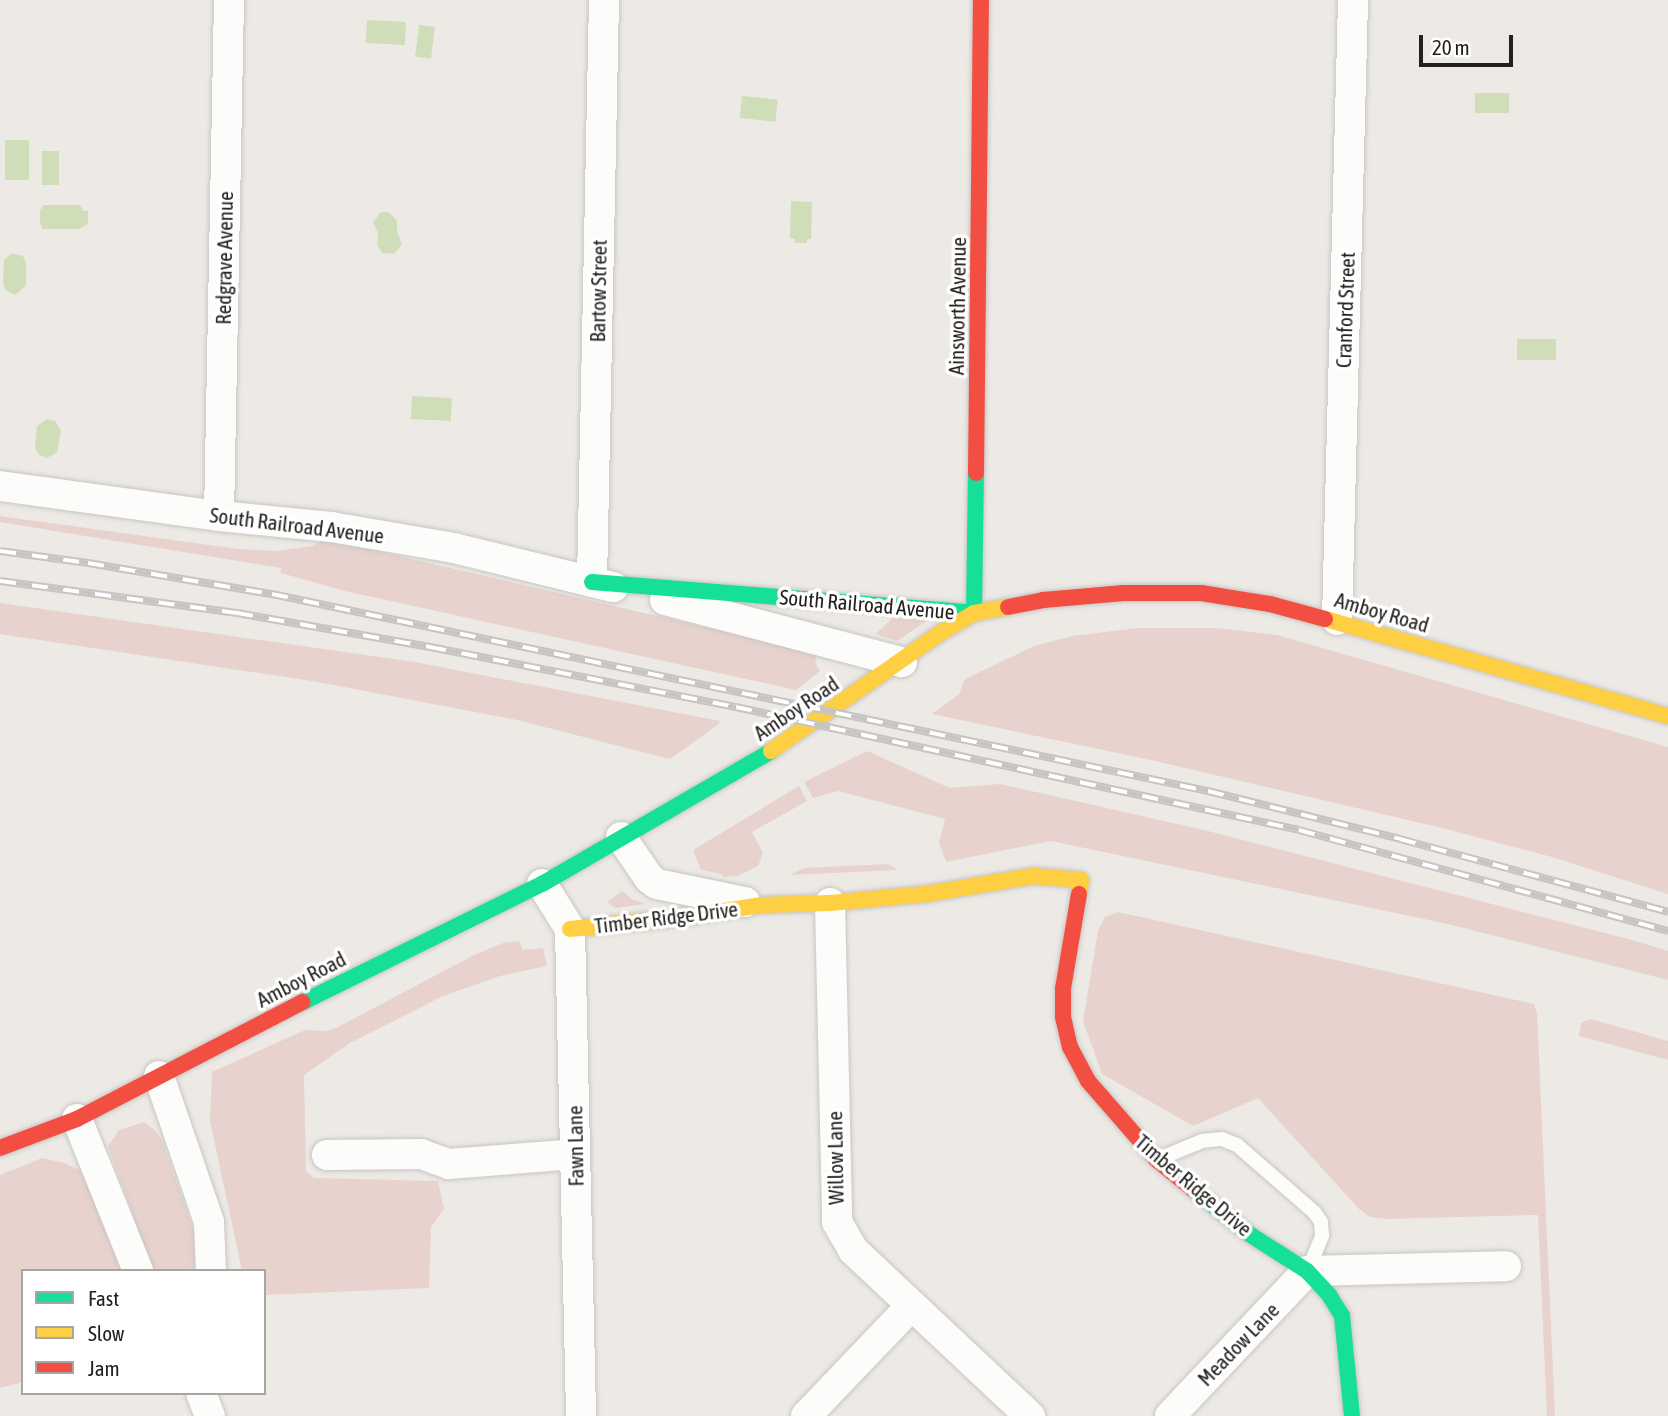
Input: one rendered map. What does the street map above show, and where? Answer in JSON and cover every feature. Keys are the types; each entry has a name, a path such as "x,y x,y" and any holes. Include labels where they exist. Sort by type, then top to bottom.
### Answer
{"street":[{"name":"Redgrave Avenue","path":"219,516 229,0"},
{"name":"Bartow Street","path":"592,582 604,0"},
{"name":"Ainsworth Avenue","path":"974,613 981,0"},
{"name":"Cranford Street","path":"1337,620 1353,0"},
{"name":"South Railroad Avenue","path":"0,486 219,516 331,527 454,548 902,662"},
{"name":"South Railroad Avenue","path":"592,582 974,613"},
{"name":"Amboy Road","path":"0,1148 77,1119 542,884 765,755 902,662 937,635 974,613 1043,600 1124,593 1201,593 1270,604 1337,620 1668,716"},
{"name":"Timber Ridge Drive","path":"621,837 649,878 657,884 762,905"},
{"name":"Timber Ridge Drive","path":"570,929 686,917 762,905 830,904 926,894 1034,876 1081,880 1063,989 1063,1017 1070,1047 1088,1081 1157,1160 1246,1232 1307,1271 1329,1295 1342,1316 1352,1416"},
{"path":"542,884 570,929"},
{"name":"Willow Lane","path":"830,904 837,1222 853,1250 1030,1416"},
{"name":"Fawn Lane","path":"570,929 581,1416"},
{"path":"159,1076 209,1222 211,1269"},
{"path":"77,1119 137,1269"},
{"path":"327,1155 421,1154 449,1164 575,1154"},
{"path":"1307,1271 1506,1266"},
{"name":"Meadow Lane","path":"1170,1416 1307,1271"},
{"path":"806,1416 912,1305"},
{"path":"202,1395 210,1416"}],"lane":[{"path":"1157,1160 1202,1141 1222,1139 1237,1145 1314,1212 1321,1222 1322,1237 1307,1271"}],"shaded area":[{"path":"367,20 406,22 405,45 366,43"},
{"path":"419,25 435,27 431,59 415,57"},
{"path":"1475,93 1509,93 1509,113 1475,113"},
{"path":"742,96 778,100 776,122 740,118"},
{"path":"5,140 29,140 29,180 5,180"},
{"path":"42,151 59,151 59,185 42,185"},
{"path":"791,201 812,202 811,239 807,239 807,243 795,243 795,239 790,238"},
{"path":"44,205 80,205 83,211 88,211 88,224 79,229 43,229 40,224 40,210"},
{"path":"381,212 389,212 397,221 397,232 402,244 394,254 382,253 377,245 378,233 373,222"},
{"path":"12,253 23,256 26,263 26,286 15,295 5,290 3,282 4,260"},
{"path":"1517,339 1556,339 1556,360 1517,360"},
{"path":"412,396 452,398 451,421 411,419"},
{"path":"47,419 55,421 61,431 57,453 47,458 39,455 35,448 37,426"},
{"path":"0,516 238,549 276,551 313,546 325,539 817,653 815,662 820,671 796,690 345,591 281,573 281,568 0,522"},
{"path":"0,603 415,662 720,721 670,759 517,720 318,682 0,634"},
{"path":"892,618 928,620 897,641 876,634"},
{"path":"1138,628 1216,628 1277,635 1668,747 1668,894 1552,857 1442,828 1151,760 932,714 959,694 965,679 1034,646 1072,636"},
{"path":"867,751 950,788 1000,784 1208,831 1632,940 1668,951 1668,980 1448,924 1051,841 946,862 939,843 945,819 838,791 813,798 804,782"},
{"path":"799,786 807,801 752,832 763,853 758,866 738,876 723,877 722,874 701,870 693,850"},
{"path":"888,864 898,870 789,875 804,868"},
{"path":"622,891 645,904 615,908 607,902"},
{"path":"1118,912 1534,1004 1537,1013 1555,1416 1547,1416 1538,1215 1385,1219 1370,1217 1359,1209 1258,1098 1193,1126 1102,1074 1083,1021 1098,931 1105,917"},
{"path":"519,941 523,950 543,948 547,966 500,976 443,996 350,1043 304,1075 306,1171 314,1178 438,1181 444,1209 431,1227 429,1288 266,1295 266,1269 242,1269 210,1121 212,1072 305,1030 326,1031 338,1027 476,954 503,943"},
{"path":"1591,1019 1668,1041 1668,1060 1579,1036 1581,1023"},
{"path":"144,1122 156,1131 162,1140 198,1242 202,1269 152,1269 108,1146 119,1130"},
{"path":"42,1158 65,1163 79,1170 88,1181 121,1269 21,1269 21,1383 0,1388 0,1175"}],"railway":[{"path":"0,551 272,594 1208,791 1400,839 1668,912"},
{"path":"0,581 237,613 430,647 736,707 1299,830 1668,931"}],"traffic: fast":[{"path":"592,582 974,613 976,473"},
{"path":"303,1002 542,884 771,751"},
{"path":"1194,1190 1246,1232 1307,1271 1329,1295 1342,1316 1352,1416"}],"traffic: slow":[{"path":"771,751 937,635 974,613 1008,607"},
{"path":"1325,619 1668,716"},
{"path":"570,929 686,917 762,905 830,903 926,894 1034,876 1081,880 1079,894"}],"traffic: jam":[{"path":"976,473 981,0"},
{"path":"1008,607 1043,600 1124,593 1201,593 1270,604 1325,619"},
{"path":"1079,894 1063,989 1063,1017 1070,1047 1088,1081 1157,1160 1194,1190"},
{"path":"0,1148 77,1119 303,1002"}]}
